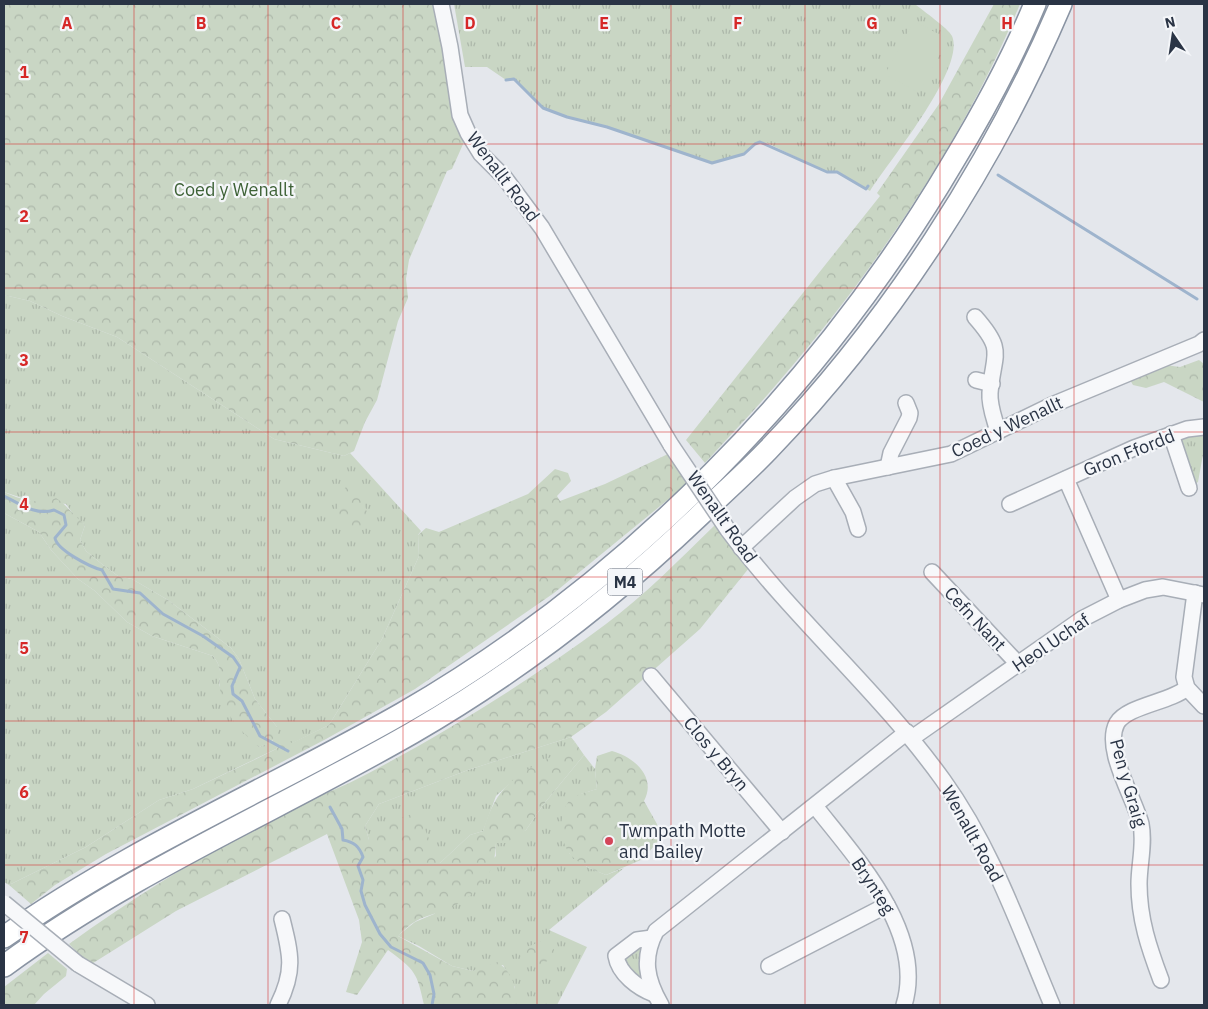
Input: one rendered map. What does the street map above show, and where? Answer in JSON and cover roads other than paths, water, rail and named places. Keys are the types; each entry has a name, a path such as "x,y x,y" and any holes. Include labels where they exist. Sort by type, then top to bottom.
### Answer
{"highway":[{"name":"M4","path":"4,937 133,858 402,713 452,682 554,611 664,520 749,436 833,339 900,248 985,108 1012,58 1035,4"},
{"name":"M4","path":"4,966 62,926 152,872 415,731 546,646 667,546 767,452 848,358 888,306 923,257 1004,121 1031,72 1061,4"}],"street":[{"name":"Wenallt Road","path":"441,4 450,47 460,115 468,133 481,154 504,177 542,228 671,445 741,548 772,585 909,735 944,782 988,855 1052,1005"},
{"path":"975,316 994,341 996,352 991,406 998,432"},
{"name":"Coed y Wenallt","path":"741,548 806,490 834,478 951,454 1052,405 1202,342"},
{"path":"976,380 992,384"},
{"path":"888,468 891,453 909,418 910,413 906,403"},
{"name":"Gron Ffordd","path":"1118,600 1066,479 1171,434 1204,427"},
{"path":"1171,434 1189,488"},
{"path":"834,478 853,512 858,529"},
{"path":"1010,504 1066,479"},
{"name":"Cefn Nant","path":"932,572 1018,665"},
{"name":"Heol Uchaf","path":"909,735 1018,665 1082,619 1118,600 1145,590 1163,588 1200,594"},
{"path":"1200,594 1185,658 1184,677 1188,688 1204,706"},
{"name":"Clos y Bryn","path":"651,676 782,832"},
{"name":"Pen y Graig","path":"1161,980 1142,925 1139,884 1143,841 1141,824 1112,741 1113,731 1119,720 1134,711 1180,694 1188,688"},
{"path":"658,1000 649,983 646,961 652,938 656,931 909,735"},
{"name":"Brynteg","path":"815,806 871,877 887,905 902,944 908,972 908,992 904,1005"},
{"path":"4,903 78,964 147,1005"},
{"path":"768,966 887,905"},
{"path":"278,1005 288,985 291,963 282,919"},
{"path":"652,938 637,940 616,956 618,965 640,988 658,1000"}],"waterway":[{"path":"506,80 514,79 543,108 567,117 607,127 712,163 744,154 760,142 827,172 837,172 866,189 868,186"},
{"path":"998,175 1197,299"},
{"path":"4,496 34,510 54,510 64,515 66,525 55,538 61,548 82,562 102,570 113,589 140,593 163,614 203,636 233,657 240,667 232,686 233,694 242,701 260,736 288,751"},
{"path":"330,807 342,829 343,840 356,845 363,857 358,866 363,880 361,891 365,905 380,934 391,947 423,963 430,975 434,994 432,1005"}],"place":[{"name":"Twmpath Motte and Bailey","path":"609,841"}]}
